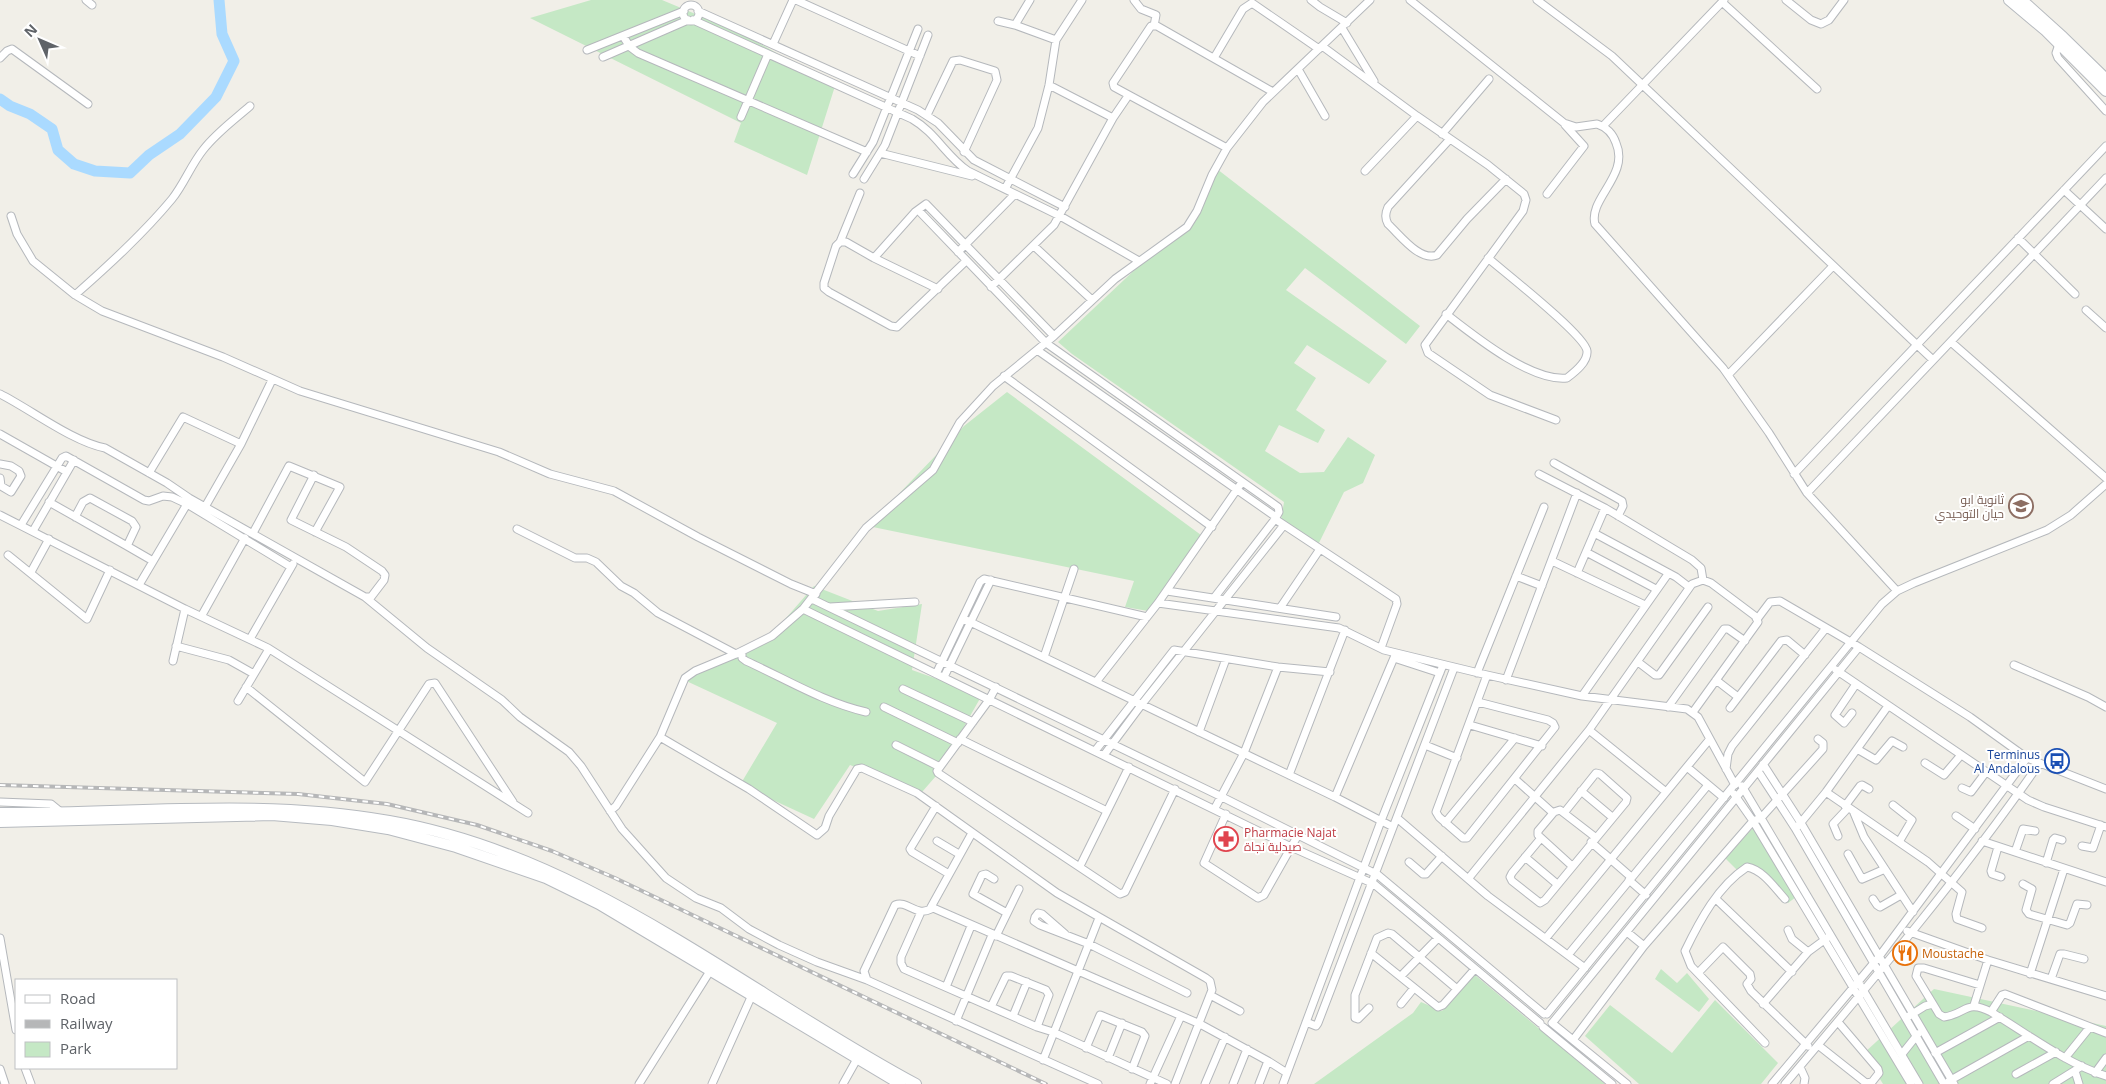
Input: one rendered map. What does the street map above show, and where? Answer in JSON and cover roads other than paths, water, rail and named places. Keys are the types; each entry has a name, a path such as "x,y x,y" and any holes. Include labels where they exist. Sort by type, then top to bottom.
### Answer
{"street":[{"path":"773,44 794,0 920,56"},
{"path":"1016,25 1030,0"},
{"path":"1006,189 1038,128 1049,85 1056,40 1082,0"},
{"path":"1134,0 1141,9 1156,16 1154,26 1148,30 1113,83 1116,90 1227,148"},
{"path":"1311,0 1345,25 1376,86"},
{"path":"610,811 616,806 660,737 685,678 701,668 739,653 772,636 803,609 871,524 933,470 960,422 975,404 1004,376 1054,336 1092,300 1190,222 1205,196 1212,175 1227,148 1263,102 1370,0"},
{"path":"1410,0 1564,123 1584,146 1547,194"},
{"path":"1537,0 1596,43 1933,360"},
{"path":"1786,0 1811,20 1821,24 1829,20 1844,0"},
{"path":"2009,0 2061,40 2106,79"},
{"path":"2022,0 2061,40 2106,91"},
{"path":"1603,126 1723,1 1817,89"},
{"path":"1214,58 1242,9 1252,3 1376,86 1488,165 1524,194 1525,206 1427,339 1425,345 1428,353 1490,395 1556,420"},
{"path":"587,50 684,11 689,5 695,6 698,11 927,115 938,123 965,153 1010,180 1065,207"},
{"path":"684,11 684,16 690,20 897,112 926,128 961,166 981,178 1060,216 1139,261"},
{"path":"603,57 690,20 698,16 698,11"},
{"path":"998,21 1016,25 1056,40"},
{"path":"1154,26 1274,92"},
{"path":"853,174 867,152 918,29"},
{"path":"864,179 880,153 928,35"},
{"path":"623,36 638,53 867,152"},
{"path":"2061,40 2056,53 2060,62 2106,111"},
{"path":"611,41 615,52"},
{"path":"0,58 12,50 88,104"},
{"path":"740,117 768,54"},
{"path":"927,115 953,61 960,60 995,71 997,76 996,82 961,166"},
{"path":"1298,69 1325,116"},
{"path":"1442,134 1489,79"},
{"path":"1049,85 1114,118"},
{"path":"991,287 1034,246 1060,216 1128,96"},
{"path":"75,295 124,251 172,198 189,176 202,151 214,137 250,106"},
{"path":"1365,171 1417,116"},
{"path":"1564,123 1576,127 1597,124 1603,126 1615,140 1620,153 1620,160 1595,212 1595,224 1728,376 1769,432 1807,493 1897,591"},
{"path":"1450,139 1388,207 1385,214 1388,224 1422,255 1432,257 1437,255 1506,179"},
{"path":"1794,474 2106,146"},
{"path":"880,153 981,178"},
{"path":"952,156 965,153"},
{"path":"1807,493 2106,178"},
{"path":"2064,190 2106,229"},
{"path":"860,193 840,242 836,246 824,288 891,326 897,327 903,324 966,261"},
{"path":"958,252 1015,194"},
{"path":"874,258 925,204 1054,336"},
{"path":"918,210 1046,343 1278,507 1279,512 1276,518 1214,598"},
{"path":"925,217 932,210"},
{"path":"11,216 20,240 33,261 75,295 102,311 223,357 300,392 499,452 550,474 614,491 698,537 791,584 827,607 996,687 1364,867 1375,873 1498,975 1551,1016 1553,1022 1573,1040 1627,1084"},
{"path":"2018,238 2075,294"},
{"path":"840,242 846,242 874,258 938,289"},
{"path":"1034,246 1092,300"},
{"path":"1446,314 1496,351 1544,376 1567,378 1586,358 1586,347 1577,336 1488,258"},
{"path":"1728,376 1833,266"},
{"path":"2086,310 2106,328"},
{"path":"1950,342 2106,478"},
{"path":"1037,350 1237,489 1284,526 1396,599 1397,604 1381,648"},
{"path":"1004,376 1212,527"},
{"path":"207,511 272,380"},
{"path":"0,394 75,436 93,445 105,448 149,473 188,501 253,533 365,597 427,648 502,700 520,717 569,752 581,766 610,811 658,871 696,898 721,908 750,929 779,945 817,962 868,980 1098,1084"},
{"path":"149,473 183,417 241,444"},
{"path":"1160,435 1165,427"},
{"path":"0,434 67,472"},
{"path":"21,525 64,457 74,460 144,500 148,501 168,496 188,501"},
{"path":"33,531 74,460"},
{"path":"1554,463 1622,501 1623,506 1618,516"},
{"path":"0,464 11,466 19,471 21,476 11,492 1,486 0,478"},
{"path":"253,533 286,468 292,466 340,487 315,532"},
{"path":"1539,474 1605,508 1696,562 1702,572 1703,580"},
{"path":"314,475 291,520 346,547 382,571 385,575 384,580 374,595 365,597"},
{"path":"1096,682 1167,591 1242,481"},
{"path":"1542,1025 1540,1019 1617,930 1882,604 1897,591 1914,582 2047,530 2071,515 2106,484"},
{"path":"1506,680 1577,493"},
{"path":"75,517 83,502 90,498 132,522 136,527 136,531 127,546"},
{"path":"139,585 188,501"},
{"path":"50,502 153,561"},
{"path":"1477,673 1544,507"},
{"path":"1577,573 1605,508"},
{"path":"207,511 244,538 291,567"},
{"path":"0,515 185,609 202,615 269,649 528,813"},
{"path":"1104,755 1142,704 1284,526"},
{"path":"517,529 574,558 591,560 658,613 739,653 746,661 809,692 866,712"},
{"path":"1594,533 1689,587"},
{"path":"202,615 244,538"},
{"path":"31,572 49,539"},
{"path":"1280,608 1320,549"},
{"path":"1586,552 1656,590"},
{"path":"8,555 87,619 110,570"},
{"path":"250,639 297,557"},
{"path":"1552,561 1644,606"},
{"path":"1044,657 1074,569"},
{"path":"1582,696 1668,574"},
{"path":"1516,576 1542,586"},
{"path":"936,674 981,581 984,579 1147,617"},
{"path":"944,677 972,623 991,580"},
{"path":"1468,880 1589,730 1695,581 1703,580 1711,583 1758,618"},
{"path":"1167,591 1336,617"},
{"path":"1692,712 1758,624 1758,618 1770,602 1778,600 1850,641 1984,726 2027,758 2106,789"},
{"path":"827,607 915,602"},
{"path":"1158,603 1345,630 1395,655 1440,673"},
{"path":"1638,662 1655,675 1659,674 1708,606"},
{"path":"173,661 185,609"},
{"path":"803,609 1175,788 1291,847 1371,883 1612,1084"},
{"path":"964,619 1290,775 1393,827"},
{"path":"1726,769 1728,754 1732,746 1826,628"},
{"path":"1668,707 1724,629 1728,629 1745,641"},
{"path":"1290,775 1345,630"},
{"path":"1730,708 1781,640 1787,640 1805,655"},
{"path":"176,646 239,664 254,674"},
{"path":"1542,1025 1550,1026 1858,647"},
{"path":"238,701 269,649"},
{"path":"1095,750 1174,650 1226,659 1330,672"},
{"path":"1395,655 1582,696 1687,709 1692,712 1698,717 1735,785 1736,798 1753,821 1824,939 1902,1054 1910,1081"},
{"path":"1335,797 1395,655"},
{"path":"1199,732 1226,659"},
{"path":"1283,1084 1381,821 1443,665"},
{"path":"2014,665 2088,697 2106,707"},
{"path":"1216,808 1244,753 1278,666"},
{"path":"1830,666 2018,793 2044,807 2104,826 2093,848 2082,846"},
{"path":"1306,1022 1316,1026 1318,1023 1454,668"},
{"path":"1478,702 1551,721 1554,725 1554,730 1467,838 1462,838 1436,812 1470,725 1487,675"},
{"path":"1716,680 1738,697"},
{"path":"246,687 365,782 397,730 429,684 435,683 514,804"},
{"path":"1852,713 1844,723 1834,715 1856,684"},
{"path":"996,687 989,700 937,772 1118,893 1124,894 1175,788"},
{"path":"902,689 973,722"},
{"path":"1798,825 1826,792 1888,706"},
{"path":"884,707 1107,811"},
{"path":"1470,725 1542,746"},
{"path":"1589,730 1666,792"},
{"path":"660,737 749,789 817,836 825,828 829,816 859,768 917,792 1043,883 1100,918 1206,978 1212,985 1210,995 1175,1084"},
{"path":"1445,823 1515,738"},
{"path":"1573,1040 1644,946 1753,821 1761,818 1823,748 1824,744 1818,738"},
{"path":"1546,938 1709,740"},
{"path":"1857,748 1876,760 1879,759 1891,742 1895,741 1903,747"},
{"path":"896,745 940,767"},
{"path":"1425,745 1457,758"},
{"path":"1925,763 1944,775 1961,755"},
{"path":"1772,1084 1876,960 2027,758"},
{"path":"1764,764 1919,1033 1944,1084 1952,1082 2029,1036"},
{"path":"1785,1084 1862,994 1951,883 2039,764"},
{"path":"1080,866 1129,767"},
{"path":"1687,767 1724,798"},
{"path":"1758,770 1777,799 1798,825"},
{"path":"1962,788 1971,792 1986,772"},
{"path":"1541,838 1511,875 1514,882 1540,903 1544,901 1626,802 1626,795 1597,773 1564,812"},
{"path":"1515,779 1553,813"},
{"path":"1568,955 1708,785"},
{"path":"1735,785 1744,788 1832,937 1856,985"},
{"path":"1838,836 1833,824 1849,809 1860,786 1862,785 1869,789"},
{"path":"1581,791 1612,817"},
{"path":"1826,792 1928,862 1962,894 1956,914 1957,919 1982,928"},
{"path":"0,802 51,804 62,813"},
{"path":"1893,805 1912,820 1899,842"},
{"path":"936,806 910,849 949,874"},
{"path":"0,813 272,808 341,814 414,826 481,846 565,879 603,898 712,967 752,995 896,1083"},
{"path":"1849,809 1860,831 1913,912"},
{"path":"1572,866 1541,838 1538,831 1553,813 1558,810 1564,812 1646,894"},
{"path":"1226,814 1204,864 1255,897 1259,898 1264,895 1298,835"},
{"path":"0,822 257,815 332,820 388,829 456,847 523,869 599,904 916,1084"},
{"path":"1956,816 1975,828"},
{"path":"1397,818 1468,880 1585,968"},
{"path":"2015,852 2024,829 2035,831"},
{"path":"868,980 864,972 892,908 899,904 921,912 931,910 959,854 972,833"},
{"path":"2046,863 2053,840 2062,840"},
{"path":"937,841 959,854"},
{"path":"1982,841 2106,882"},
{"path":"1998,847 1991,871 1992,874 2001,877"},
{"path":"1775,860 1782,854"},
{"path":"1848,854 1862,879 1885,870"},
{"path":"1409,862 1423,874 1426,874 1442,856"},
{"path":"1525,857 1557,884"},
{"path":"1765,1043 1689,963 1686,951 1707,909 1738,873 1747,867 1754,868 1764,875 1785,899"},
{"path":"2030,974 2064,869"},
{"path":"994,879 986,874 982,875 973,894 1007,913"},
{"path":"2023,884 2032,889 2026,912 2067,925 2070,923 2077,904 2087,905"},
{"path":"956,1021 994,936 1019,889"},
{"path":"1873,899 1880,907 1901,895"},
{"path":"1716,899 1792,972"},
{"path":"931,907 1200,1024 1287,1073"},
{"path":"921,912 901,957 901,963 907,970 1037,1027 1053,1032 1132,1069 1152,1081 1167,1084"},
{"path":"1043,1060 1100,918"},
{"path":"1623,922 1629,923 1628,932"},
{"path":"946,987 971,926"},
{"path":"1401,976 1419,958 1436,936 1440,926"},
{"path":"1901,928 1910,933 2030,974 2106,996"},
{"path":"1617,930 1619,934 1628,932"},
{"path":"1788,930 1793,940 1808,952"},
{"path":"1628,932 1644,946"},
{"path":"1368,1008 1358,1019 1355,1018 1355,995 1371,953 1377,938 1388,933 1392,934 1457,990"},
{"path":"1065,934 1187,993"},
{"path":"1764,1004 1808,952 1824,939 1832,937"},
{"path":"0,938 15,1024"},
{"path":"1698,973 1723,946 1750,974 1751,979 1747,984 1749,988 1806,1044 1815,1048 1866,1083 1872,1082 1878,1075 1878,1068 1838,1022"},
{"path":"1371,953 1438,1007 1443,1005 1474,970"},
{"path":"2051,980 2060,954 2084,959"},
{"path":"1974,1005 1988,960"},
{"path":"639,1084 712,967"},
{"path":"1980,986 1924,968 1918,968 1916,976 1939,1014 1944,1017 1974,1005 1991,1012 2066,1058 2095,1073 2106,1076"},
{"path":"1492,984 1498,975"},
{"path":"991,1007 1006,976 1046,990 1050,994 1037,1027"},
{"path":"1013,1016 1027,982"},
{"path":"1401,1004 1414,988"},
{"path":"1862,994 1910,1081 1919,1084"},
{"path":"1991,1012 2002,994 2005,994 2106,1033"},
{"path":"712,1084 752,995"},
{"path":"1210,995 1240,1010"},
{"path":"1909,1016 1925,1006 1933,1004"},
{"path":"1086,1048 1099,1015 1102,1014 1122,1023 1145,1034 1132,1069"},
{"path":"1152,1081 1181,1016"},
{"path":"1935,1054 2000,1018"},
{"path":"1108,1058 1122,1023"},
{"path":"2066,1058 2090,1027"},
{"path":"1902,1054 1919,1033"},
{"path":"1919,1033 1935,1054 1952,1082"},
{"path":"1205,1084 1225,1037"},
{"path":"1233,1084 1247,1049"},
{"path":"2016,1074 2056,1052"},
{"path":"2095,1073 2106,1058"},
{"path":"843,1084 857,1059"},
{"path":"1258,1084 1268,1061"},
{"path":"2053,1084 2082,1066"},
{"path":"1786,1067 1794,1074"},
{"path":"1800,1067 1805,1078 1804,1084"},
{"path":"0,1069 5,1084"},
{"path":"25,1069 31,1084"},
{"path":"2075,1071 2079,1084"}],"waterway":[{"path":"0,99 10,106 30,114 52,129 58,150 74,164 95,171 130,173 149,155 180,134 216,97 234,61 222,34 219,0"}],"railway":[{"path":"0,785 298,794 387,804 477,825 552,851 615,878 1046,1084"}],"place":[{"name":"ثانوية ابو حيان التوحيدي","path":"2021,506"},
{"name":"Terminus Al Andalous","path":"2057,761"},
{"name":"Pharmacie Najat صيدلية نجاة","path":"1226,839"},
{"name":"Moustache","path":"1905,953"}]}
